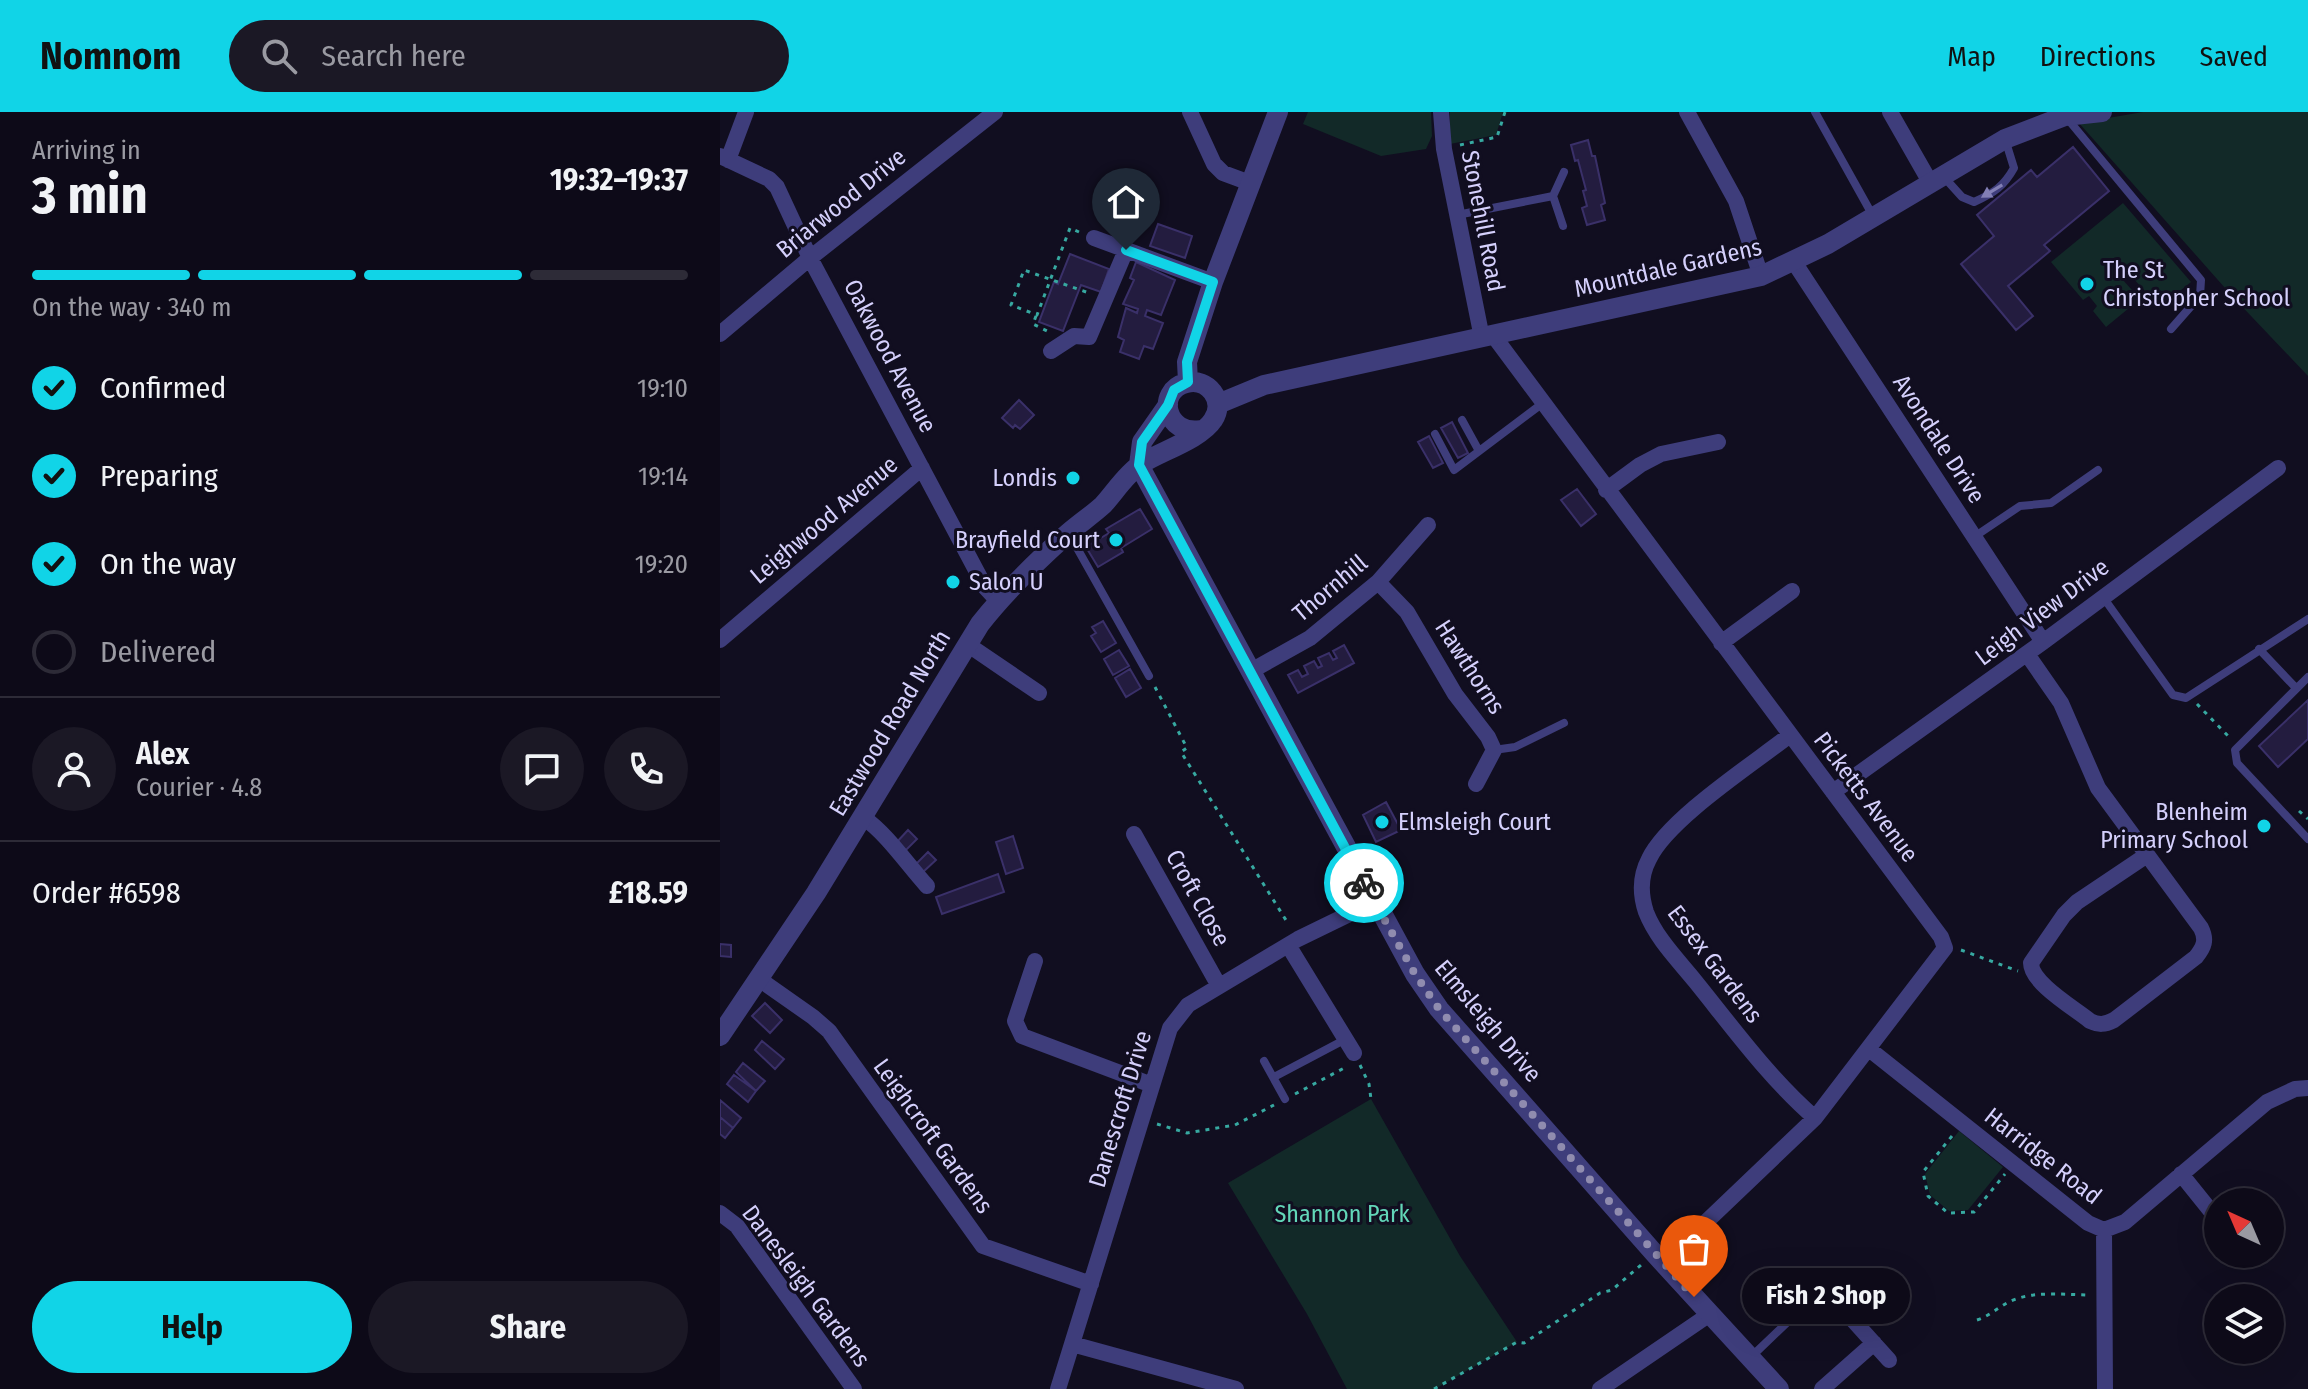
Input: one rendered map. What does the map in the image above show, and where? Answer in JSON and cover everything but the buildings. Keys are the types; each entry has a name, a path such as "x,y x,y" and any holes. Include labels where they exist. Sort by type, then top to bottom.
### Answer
{"street":[{"path":"724,158 746,112"},
{"name":"Briarwood Drive","path":"720,334 810,258 995,112"},
{"path":"1190,112 1214,164 1223,173 1250,183"},
{"path":"1188,382 1187,362 1213,282 1278,112"},
{"name":"Stonehill Road","path":"1441,112 1444,149 1457,215 1487,337"},
{"path":"1687,112 1736,201 1761,276"},
{"path":"1890,112 1936,178"},
{"name":"Mountdale Gardens","path":"1218,404 1264,385 1761,276 1794,262 1874,218 2005,139 2065,114 2102,112"},
{"name":"Oakwood Avenue","path":"724,158 769,179 777,187 810,258 985,587 998,601"},
{"path":"1094,238 1213,282"},
{"path":"1056,348 1074,336 1089,337 1126,250"},
{"name":"Avondale Drive","path":"1794,262 2043,642"},
{"name":"Picketts Avenue","path":"1487,337 1543,403 1941,937 1945,948"},
{"path":"1188,382 1204,384 1216,396 1218,404 1214,420 1201,430 1193,431 1172,421 1168,405 1174,390 1188,382"},
{"name":"Eastwood Road North","path":"1139,465 1142,442 1168,405"},
{"name":"Eastwood Road North","path":"720,1036 864,818 967,644 998,601 1102,505 1139,465 1178,446 1201,430"},
{"path":"1606,490 1661,454 1718,442"},
{"name":"Elmsleigh Drive","path":"1139,465 1374,902 1439,1009 1779,1389"},
{"name":"Leighwood Avenue","path":"720,640 922,468"},
{"name":"Leigh View Drive","path":"1833,792 2027,654 2278,468"},
{"name":"Thornhill","path":"1251,671 1310,638 1378,582 1428,525"},
{"name":"Hawthorns","path":"1378,582 1407,612 1455,694 1488,737 1494,750 1476,784"},
{"path":"1721,643 1792,591"},
{"path":"967,644 1039,693"},
{"path":"2027,654 2061,703 2098,788 2201,928 2205,942 2196,957 2106,1025 2090,1021 2038,980 2031,971 2034,957 2077,902 2147,855"},
{"name":"Essex Gardens","path":"1790,735 1717,791 1662,839 1648,859 1641,882 1642,898 1663,942 1766,1070 1815,1118"},
{"path":"864,818 881,830 890,845 927,886"},
{"name":"Croft Close","path":"1134,834 1219,986"},
{"name":"Danescroft Drive","path":"1058,1389 1170,1028 1188,1005 1293,942 1374,902"},
{"path":"1293,942 1350,1046"},
{"path":"1659,1258 1815,1118 1945,948"},
{"path":"1035,961 1015,1021 1022,1036 1152,1085"},
{"name":"Leighcroft Gardens","path":"759,979 829,1031 983,1246 1091,1284"},
{"name":"Harridge Road","path":"1869,1049 2012,1165 2088,1223 2104,1230 2125,1222 2267,1102 2295,1089 2308,1088"},
{"path":"2181,1174 2204,1203"},
{"name":"Danesleigh Gardens","path":"720,1213 737,1226 854,1389"},
{"path":"2104,1230 2105,1388"},
{"path":"1600,1389 1710,1314"},
{"path":"1850,1314 1889,1360"},
{"path":"1822,1389 1874,1343"},
{"path":"1072,1344 1236,1389"},
{"path":"1164,1389 1167,1370"}],"lane":[{"path":"1815,112 1874,218"},
{"path":"2065,114 2201,280 2200,296 2171,329"},
{"path":"1936,178 1974,202 1997,191 2006,183 2014,168 2005,139"},
{"path":"1563,226 1553,196 1564,172"},
{"path":"1457,215 1553,196"},
{"path":"1435,434 1454,470 1543,403"},
{"path":"1462,420 1479,451"},
{"path":"1974,537 2020,506 2051,503 2098,470"},
{"path":"1065,536 1077,548 1149,676"},
{"path":"2103,596 2173,695 2186,698 2308,619"},
{"path":"2259,649 2296,688"},
{"path":"2308,677 2235,750 2237,763 2308,839"},
{"path":"1494,750 1515,747 1564,723"},
{"path":"1274,1077 1350,1046"},
{"path":"1264,1061 1285,1099"},
{"path":"1750,1357 1818,1293 1830,1293 1850,1314"}],"path":[{"path":"1444,149 1497,137 1505,112"},
{"path":"1056,348 1052,333 1033,324 1070,228 1094,238"},
{"path":"1037,315 1011,305 1024,270 1105,299"},
{"path":"1149,676 1187,748 1181,752 1293,942"},
{"path":"1945,948 1963,950 2018,971 2031,971"},
{"path":"1142,1119 1187,1133 1235,1125 1358,1061 1369,1084 1371,1099"},
{"path":"1962,1124 1923,1172 1928,1196 1948,1213 1974,1212 2012,1165"},
{"path":"1434,1389 1517,1342 1524,1343 1659,1258"},
{"path":"1977,1320 1991,1316 2011,1301 2027,1296 2104,1294"}],"green space":[{"path":"1308,112 1431,112 1432,136 1426,149 1381,156 1303,124"},
{"path":"1450,112 1503,112 1496,135 1450,144"},
{"path":"2143,112 2308,112 2308,376 2233,297 2079,123"},
{"path":"2123,203 2191,282 2160,307 2129,274 2123,280 2140,299 2106,327 2093,311 2097,306 2089,296 2083,300 2051,262"},
{"name":"Shannon Park","path":"1371,1099 1460,1256 1517,1342 1435,1389 1347,1389 1307,1314 1228,1183"},
{"path":"1959,1131 2003,1167 1968,1210 1949,1211 1930,1195 1925,1174"}],"way so far":[{"path":"1364,883 1415,974 1439,1009 1694,1297"}],"place":[{"name":"The St Christopher School","path":"2087,284"},
{"name":"Londis","path":"1073,478"},
{"name":"Brayfield Court","path":"1116,540"},
{"name":"Salon U","path":"953,582"},
{"name":"Elmsleigh Court","path":"1382,822"},
{"name":"Blenheim Primary School","path":"2264,826"},
{"name":"Fish 2 Shop","path":"1694,1297"}],"route":[{"path":"1126,250 1213,282 1187,362 1188,382 1174,390 1168,405 1142,442 1139,465 1364,883"}]}
